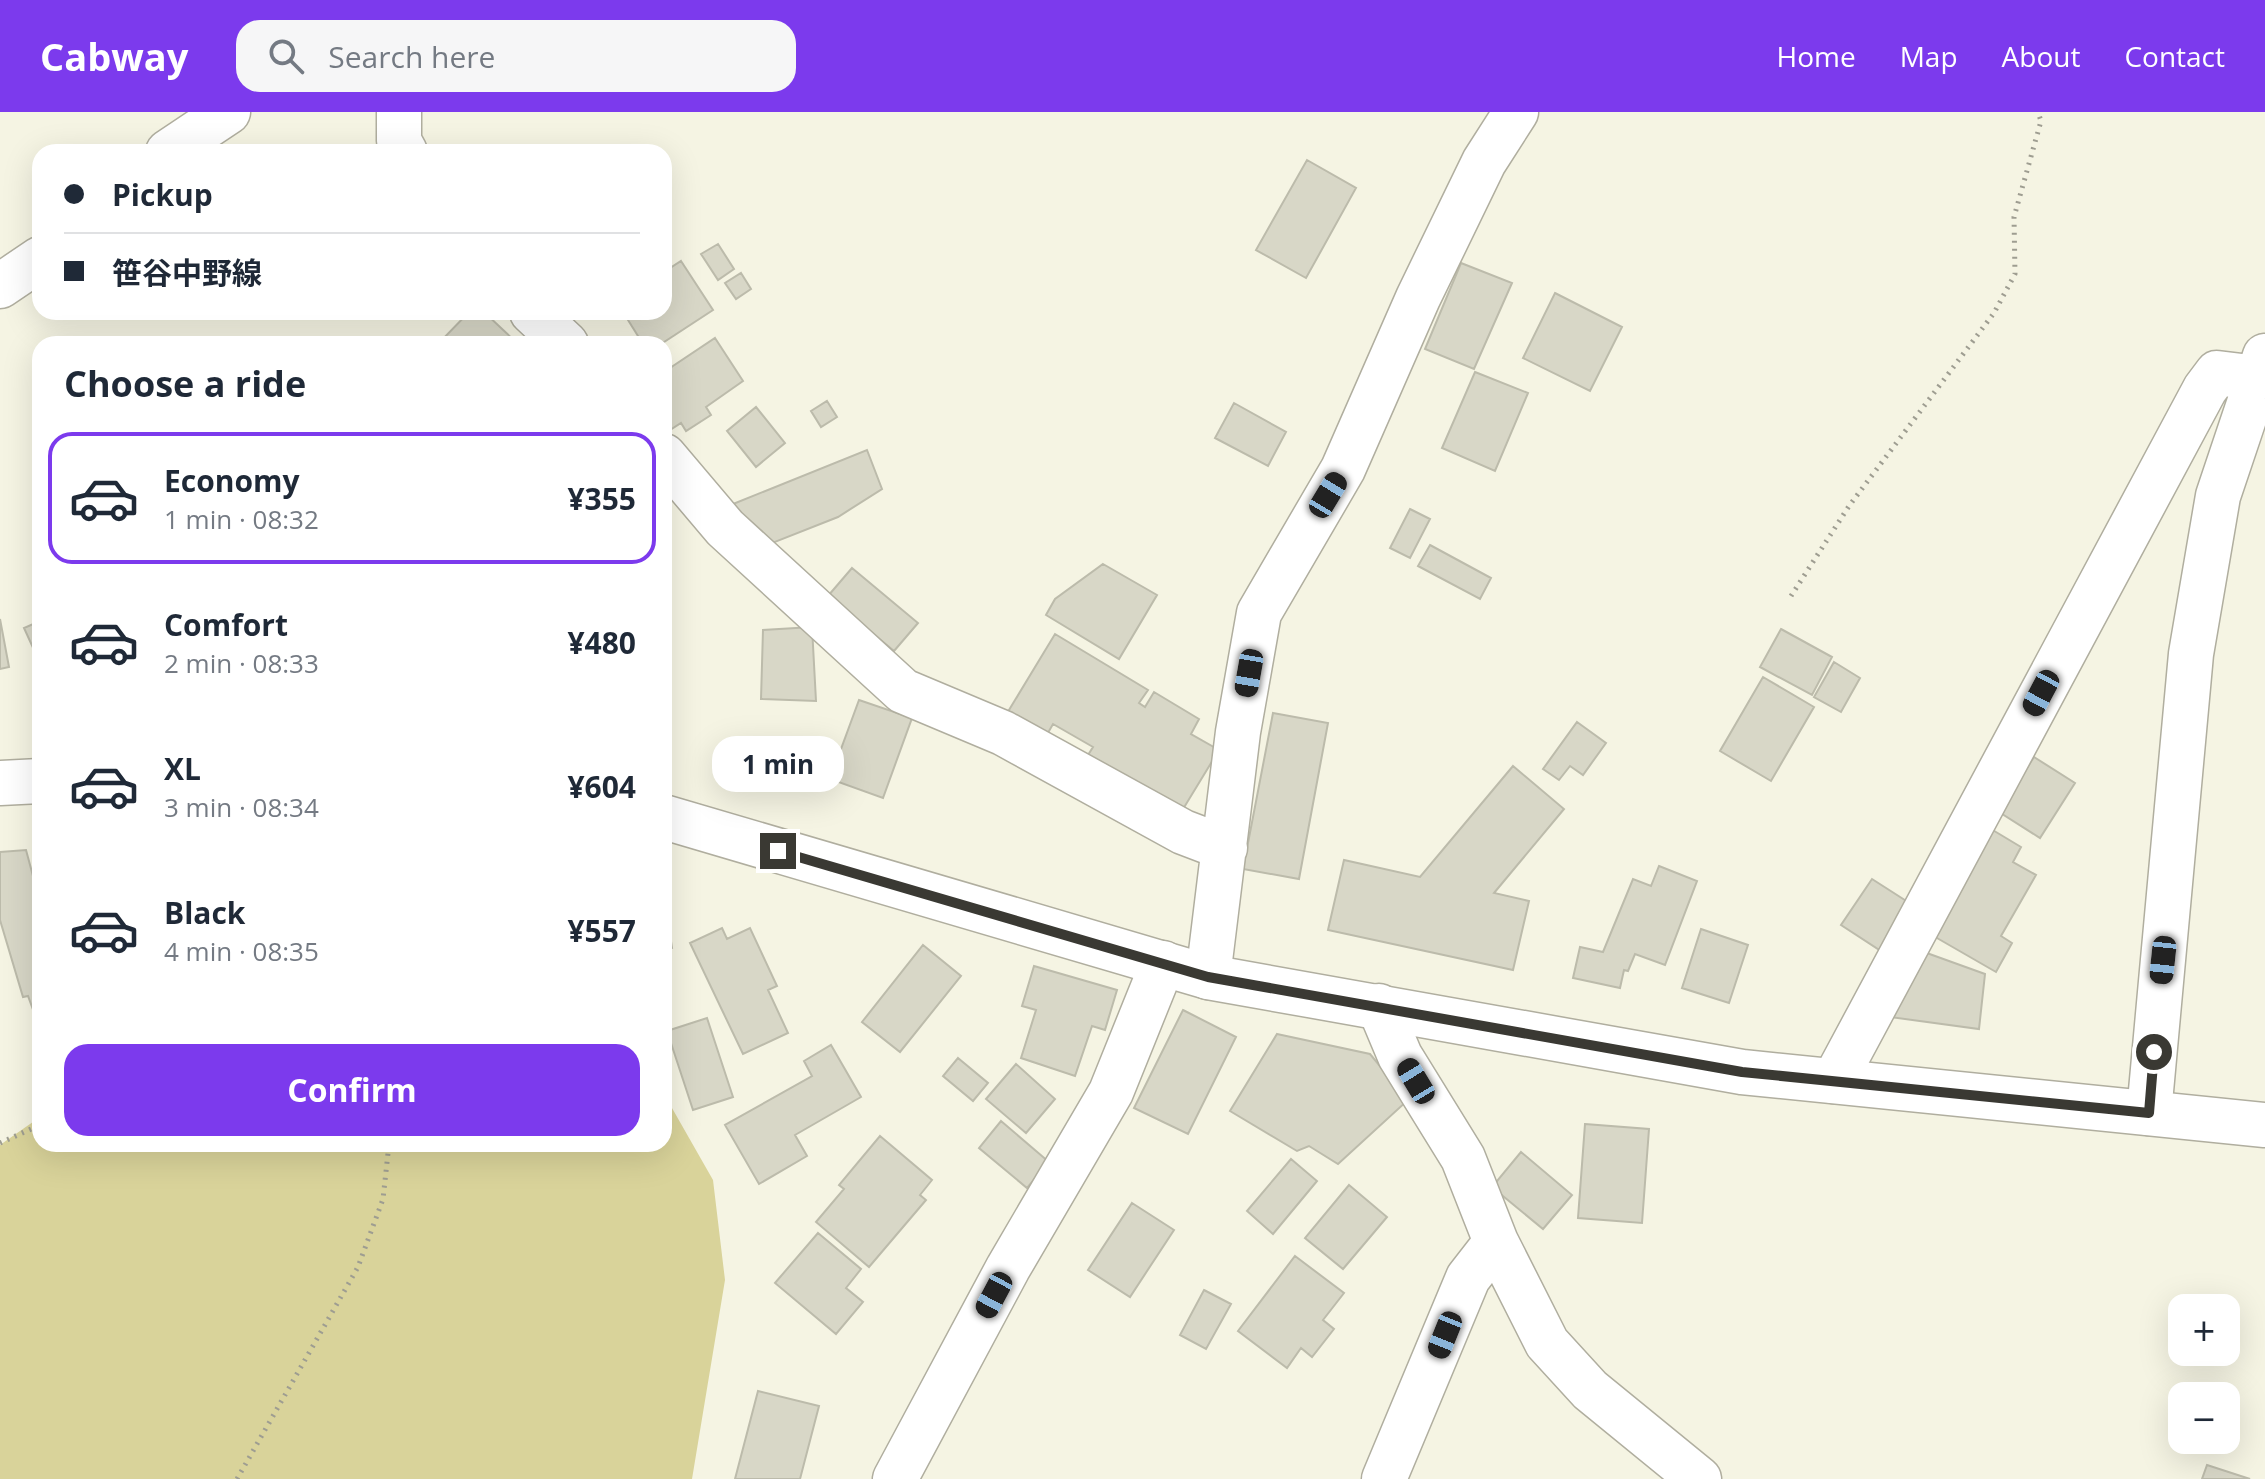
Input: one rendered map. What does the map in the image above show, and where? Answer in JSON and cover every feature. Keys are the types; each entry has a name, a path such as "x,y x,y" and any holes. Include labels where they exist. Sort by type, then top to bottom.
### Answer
{"street":[{"path":"180,144 228,112"},
{"path":"399,112 401,144"},
{"path":"1208,977 1238,732 1259,613 1343,469 1418,298 1477,175 1516,112"},
{"path":"0,286 32,264"},
{"path":"540,320 558,336"},
{"path":"1834,1081 2205,389 2217,373 2261,367 2218,496 2191,654 2149,1113"},
{"path":"672,465 725,528 903,691 1003,733 1183,832 1225,848"},
{"path":"0,783 32,781"},
{"path":"672,819 1208,977 1742,1072 2265,1125"},
{"path":"895,1479 1008,1268 1111,1092 1163,963"},
{"path":"1379,1006 1400,1056 1463,1158 1496,1242 1547,1343 1590,1390 1699,1479"},
{"path":"1384,1479 1468,1278 1496,1242"}],"path":[{"path":"1791,596 1849,506 1994,313 2015,274 2014,217 2041,121 2038,112"},
{"path":"0,1143 32,1129"},
{"path":"237,1479 358,1267 383,1199 388,1152"}],"shaded area":[{"path":"672,1108 713,1180 725,1280 692,1479 0,1479 0,1145 32,1123 32,1152 672,1152"}],"building":[{"path":"1307,160 1356,188 1306,278 1256,250"},
{"path":"718,244 734,269 718,280 701,254"},
{"path":"681,261 713,310 672,337 638,336 628,320 672,320 672,267"},
{"path":"1461,263 1512,283 1474,369 1425,349"},
{"path":"741,273 751,289 736,299 725,283"},
{"path":"1555,293 1622,327 1590,391 1523,358"},
{"path":"461,320 492,320 510,336 446,336"},
{"path":"715,338 743,381 706,407 711,415 686,431 681,423 672,429 672,367"},
{"path":"1475,372 1528,393 1495,471 1442,448"},
{"path":"827,401 837,417 821,427 811,411"},
{"path":"1234,403 1286,432 1268,466 1215,438"},
{"path":"756,407 785,443 756,467 727,431"},
{"path":"867,450 882,489 838,517 762,547 733,504"},
{"path":"1410,509 1430,519 1410,558 1390,548"},
{"path":"1430,545 1491,578 1480,599 1418,566"},
{"path":"1103,564 1157,595 1119,659 1046,615 1055,599"},
{"path":"852,568 918,623 894,651 828,596"},
{"path":"0,619 9,667 0,669"},
{"path":"32,624 32,646 24,628"},
{"path":"812,627 816,701 761,699 763,630"},
{"path":"1781,629 1832,657 1812,695 1760,667"},
{"path":"1055,634 1148,690 1139,703 1145,707 1154,692 1199,719 1191,734 1219,750 1177,819 1083,763 1093,747 1053,724 1045,738 1006,715"},
{"path":"1834,662 1860,678 1841,712 1814,697"},
{"path":"1763,677 1814,707 1771,781 1720,751"},
{"path":"859,700 912,718 883,798 830,779"},
{"path":"1273,713 1328,723 1299,879 1243,869"},
{"path":"1577,722 1606,743 1583,775 1570,766 1559,780 1543,769"},
{"path":"2034,757 2075,783 2040,838 1999,812"},
{"path":"1513,766 1564,809 1494,893 1529,901 1513,970 1328,930 1344,860 1420,877"},
{"path":"1991,829 2021,847 2013,862 2036,875 2001,936 2012,943 1996,972 1930,934"},
{"path":"26,850 32,872 32,1007 28,996 23,997 0,920 0,852"},
{"path":"1659,866 1697,881 1665,965 1635,954 1628,971 1624,970 1620,988 1573,978 1580,947 1603,952 1633,879 1651,886"},
{"path":"1872,879 1911,904 1881,951 1841,925"},
{"path":"722,928 727,939 750,928 777,986 768,990 788,1033 743,1054 690,943"},
{"path":"1701,929 1748,945 1729,1003 1682,988"},
{"path":"923,945 961,976 900,1052 862,1022"},
{"path":"1924,952 1985,974 1979,1029 1890,1017"},
{"path":"1034,966 1117,990 1105,1030 1092,1026 1075,1076 1021,1058 1036,1010 1022,1006"},
{"path":"1183,1010 1236,1037 1188,1134 1134,1108"},
{"path":"707,1018 733,1097 693,1110 672,1046 672,1029"},
{"path":"1277,1034 1370,1054 1408,1100 1338,1164 1309,1146 1297,1151 1230,1111"},
{"path":"831,1045 861,1097 795,1135 807,1156 759,1184 725,1125 812,1076 804,1061"},
{"path":"958,1058 988,1083 973,1101 943,1076"},
{"path":"1016,1064 1055,1099 1026,1133 986,1099"},
{"path":"1001,1121 1049,1162 1027,1188 979,1148"},
{"path":"1585,1124 1649,1129 1642,1223 1578,1218"},
{"path":"880,1136 932,1180 920,1195 926,1200 869,1267 816,1222 844,1189 839,1185"},
{"path":"1521,1152 1572,1195 1543,1229 1492,1187"},
{"path":"1291,1159 1317,1181 1273,1234 1247,1211"},
{"path":"1349,1185 1387,1217 1343,1269 1305,1238"},
{"path":"1132,1203 1174,1230 1130,1297 1088,1270"},
{"path":"818,1233 861,1269 846,1288 863,1302 836,1334 775,1283"},
{"path":"1295,1256 1344,1293 1323,1320 1334,1329 1312,1357 1301,1348 1287,1368 1238,1331"},
{"path":"1204,1290 1231,1304 1206,1349 1180,1335"},
{"path":"758,1391 819,1406 800,1479 735,1479"},
{"path":"2207,1465 2250,1479 2202,1479"}],"route":[{"path":"778,851 1208,977 1742,1072 2149,1113 2154,1052"}]}
